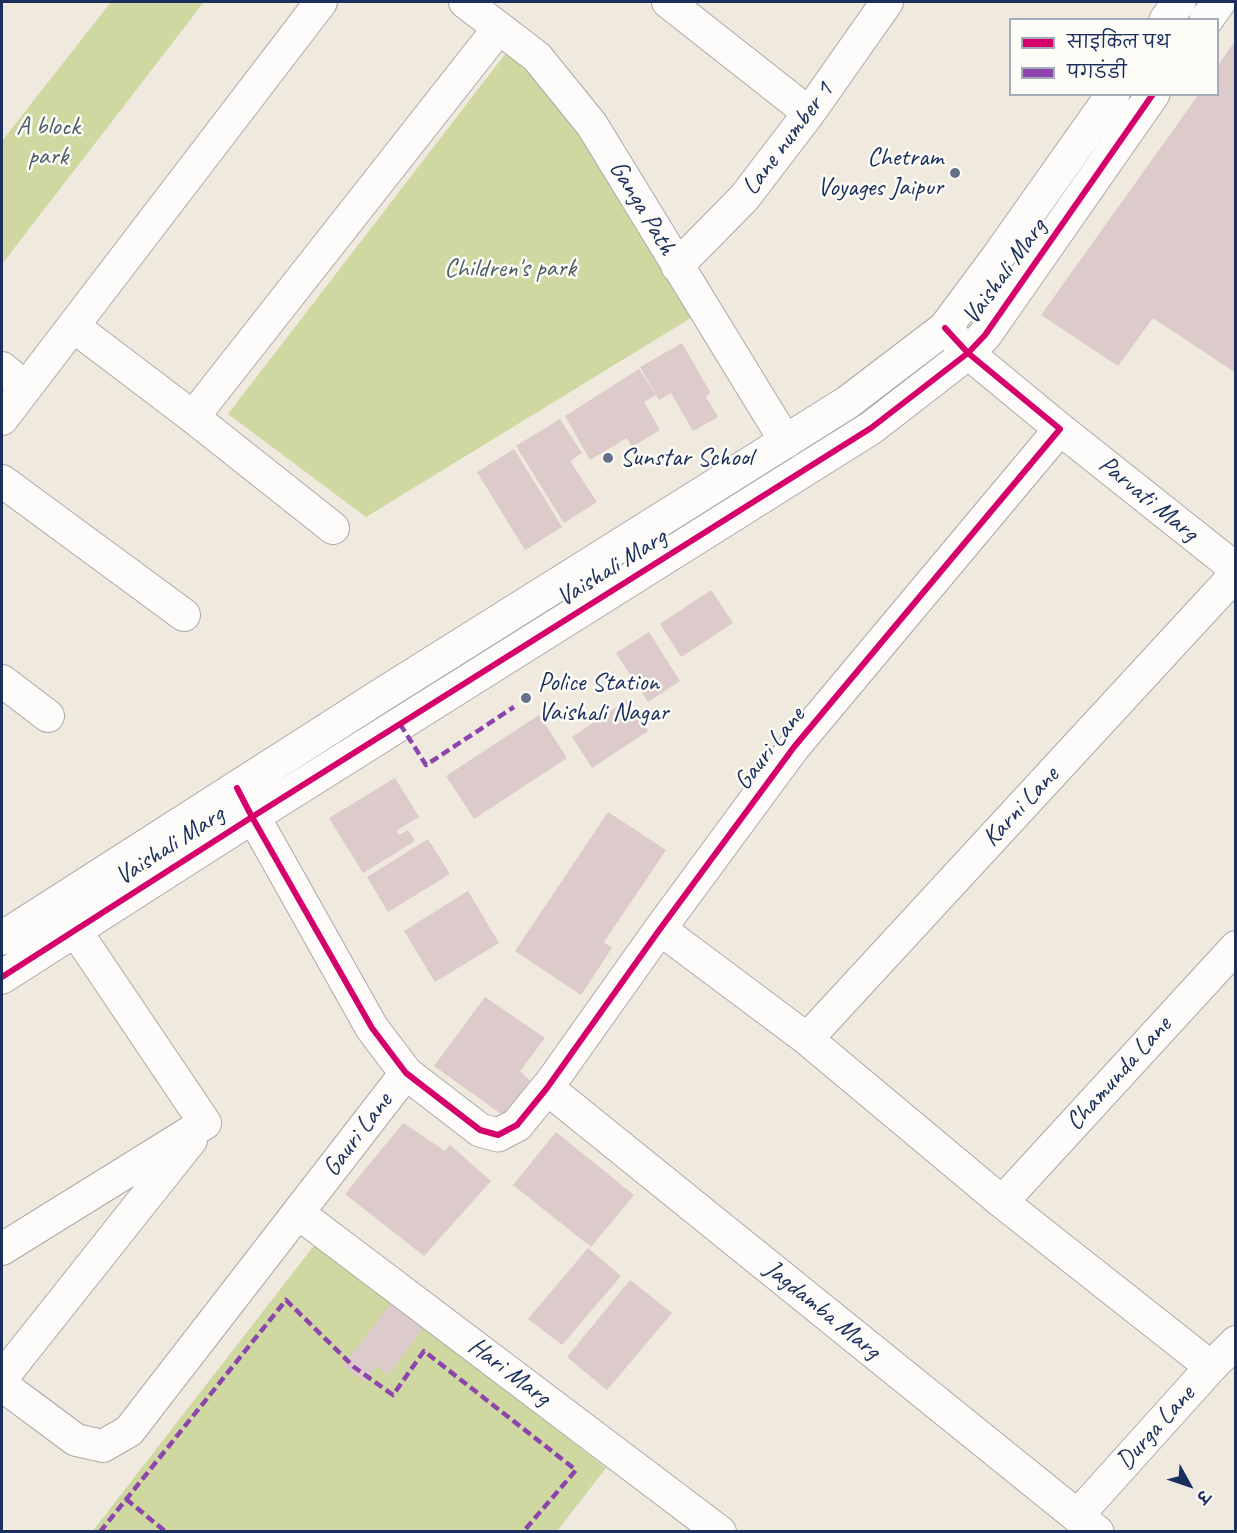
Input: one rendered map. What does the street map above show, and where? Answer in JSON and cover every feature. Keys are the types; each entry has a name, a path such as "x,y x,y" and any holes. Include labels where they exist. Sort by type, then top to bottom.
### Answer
{"street":[{"path":"2,419 14,377 73,326 321,2"},
{"name":"Ganga Path","path":"466,2 537,57 592,125 786,442"},
{"path":"668,2 809,113"},
{"name":"Lane number 1","path":"677,266 744,198 809,113 887,2"},
{"path":"1167,18 1179,2"},
{"path":"1207,18 1218,2"},
{"path":"193,417 499,28"},
{"name":"Vaishali Marg","path":"2,938 383,694 848,402 945,328 1112,96"},
{"name":"Vaishali Marg","path":"2,977 871,428 968,352 985,335 1152,96"},
{"path":"73,326 333,528"},
{"path":"945,328 968,352 1060,429"},
{"name":"Parvati Marg","path":"1060,429 1236,569"},
{"name":"Gauri Lane","path":"2,1385 76,1440 103,1446 129,1431 406,1073 480,1130 498,1135 517,1125 547,1088 660,928 794,747 1060,429"},
{"path":"2,481 184,615"},
{"name":"Karni Lane","path":"807,1039 1236,574"},
{"path":"2,681 48,716"},
{"path":"383,694 400,724"},
{"path":"237,788 372,1028 406,1073"},
{"path":"660,928 807,1039 1002,1202 1211,1367"},
{"path":"75,930 205,1123"},
{"name":"Chamunda Lane","path":"1002,1202 1236,946"},
{"name":"Jagdamba Marg","path":"547,1088 1087,1524"},
{"path":"2,1249 205,1123"},
{"path":"2,1378 205,1123"},
{"name":"Hari Marg","path":"298,1213 720,1532"},
{"name":"Durga Lane","path":"1087,1524 1211,1367 1236,1342"}],"green space":[{"name":"A block park","path":"111,2 204,2 2,264 2,141"},
{"name":"Children's park","path":"506,53 575,112 699,313 366,517 228,414"},
{"path":"316,1243 606,1468 557,1531 92,1532"}],"building":[{"path":"1236,39 1236,373 1153,318 1118,366 1041,315 1198,96 1219,96 1219,64"},
{"path":"682,343 710,392 706,397 718,417 693,431 671,393 659,400 640,367"},
{"path":"639,369 656,395 644,402 660,430 632,447 627,438 590,460 565,416"},
{"path":"560,419 582,453 570,461 597,502 564,523 516,446"},
{"path":"514,449 562,527 525,550 477,472"},
{"path":"711,590 733,623 681,657 660,624"},
{"path":"649,632 680,681 648,702 616,653"},
{"path":"627,700 648,731 592,768 572,737"},
{"path":"539,715 567,758 474,819 446,776"},
{"path":"395,778 419,817 397,830 399,835 408,830 415,841 363,873 329,818"},
{"path":"608,812 666,850 604,942 612,948 581,995 515,951"},
{"path":"428,839 450,874 388,912 367,877"},
{"path":"468,891 499,943 435,982 404,931"},
{"path":"485,997 545,1038 520,1071 530,1081 504,1116 434,1066"},
{"path":"403,1123 445,1151 450,1145 491,1181 424,1256 345,1194"},
{"path":"556,1132 634,1195 591,1247 513,1185"},
{"path":"588,1248 621,1276 562,1345 528,1319"},
{"path":"630,1280 672,1313 607,1390 567,1357"},
{"path":"392,1302 424,1327 388,1375 377,1366 365,1382 343,1366"}],"marked path":[{"path":"400,724 426,765 514,707"},
{"path":"100,1532 286,1300 354,1367 393,1395 424,1351 576,1470 523,1532"},
{"path":"126,1499 166,1532"}],"cycle path":[{"path":"2,977 871,428 968,353 985,335 1152,96"},
{"path":"237,788 372,1028 406,1073 480,1130 498,1135 517,1125 547,1088 794,747 1060,429 968,353 945,328"}],"place":[{"name":"Chetram Voyages Jaipur","path":"955,173"},
{"name":"Sunstar School","path":"608,458"},
{"name":"Police Station Vaishali Nagar","path":"526,698"}]}
